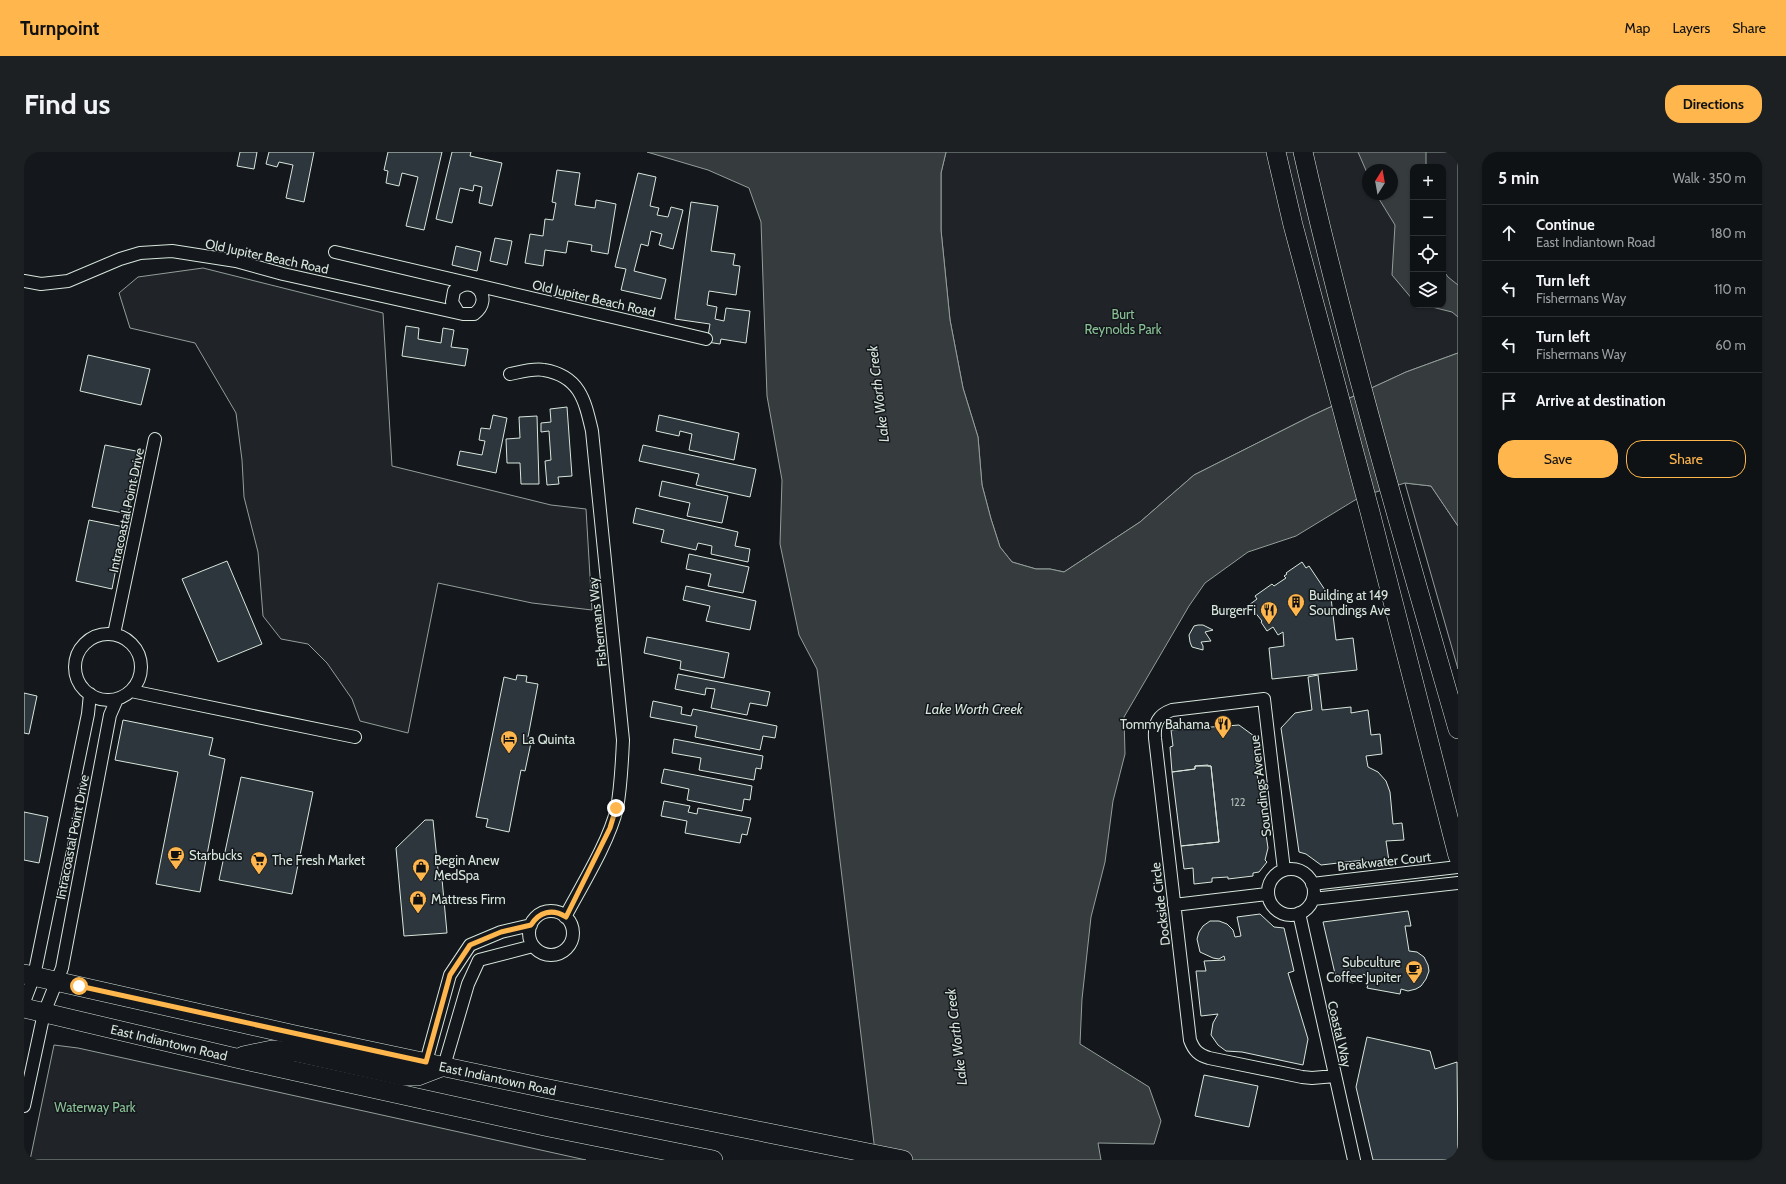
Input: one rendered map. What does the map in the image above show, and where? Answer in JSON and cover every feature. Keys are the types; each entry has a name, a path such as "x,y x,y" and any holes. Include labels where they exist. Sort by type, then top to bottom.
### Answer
{"main road":[{"path":"1276,152 1458,856"},
{"path":"1303,152 1357,366 1458,729"},
{"name":"East Indiantown Road","path":"29,975 544,1088 903,1160"},
{"name":"East Indiantown Road","path":"24,1008 236,1058 549,1127 713,1160"},
{"path":"236,1058 272,1050 296,1052 403,1076 418,1076 435,1064"}],"street":[{"name":"Old Jupiter Beach Road","path":"24,281 41,284 68,281 120,259 140,253 172,251 236,261 283,274 458,312"},
{"name":"Old Jupiter Beach Road","path":"335,252 706,339"},
{"path":"470,284 478,288 481,292 483,302 481,306 474,314 468,315 458,312 454,308 452,296 458,287 470,284"},
{"name":"Fishermans Way","path":"510,374 543,370 564,377 576,387 586,402 592,431 623,740 620,786 616,808 610,828 566,917"},
{"name":"Intracoastal Point Drive","path":"114,634 155,439"},
{"path":"106,634 114,634 125,639 135,647 141,662 140,678 131,691 117,699 103,700 90,694 83,688 77,678 75,670 77,656 85,643 91,638 106,634"},
{"path":"131,691 355,737"},
{"name":"Intracoastal Point Drive","path":"24,1002 88,714 90,694"},
{"name":"Intracoastal Point Drive","path":"24,1106 44,1013 62,968 110,716 117,699"},
{"name":"Soundings Avenue","path":"1264,699 1284,870"},
{"name":"Dockside Circle","path":"1264,699 1172,710 1160,716 1154,726 1190,1040 1194,1049 1200,1055 1209,1058 1302,1077 1312,1078 1336,1076"},
{"name":"Breakwater Court","path":"1312,884 1458,867"},
{"path":"1284,870 1296,870 1303,872 1312,884 1314,891 1313,899 1309,906 1299,913 1288,915 1280,913 1269,902 1267,894 1271,880 1276,874 1284,870"},
{"path":"1313,899 1458,883"},
{"path":"1174,905 1267,894"},
{"path":"547,912 560,913 566,917 573,929 573,937 566,950 560,954 552,955 545,954 533,946 529,932 535,919 547,912"},
{"name":"Coastal Way","path":"1299,913 1354,1160"},
{"path":"435,1064 450,975 470,945 501,932 531,925"},
{"path":"435,1064 479,960 533,946"}],"green space":[{"name":"Burt Reynolds Park","path":"946,152 1458,152 1458,353 1406,372 1311,416 1194,475 1140,522 1064,572 1050,569 1036,569 1012,562 1000,547 991,519 982,485 978,437 963,388 950,320 941,230 941,173"},
{"path":"203,268 383,313 392,466 551,505 586,509 592,610 532,603 438,583 408,733 360,721 352,699 327,663 308,644 281,639 263,616 258,552 244,497 242,460 236,413 195,343 130,328 119,293 138,277"},
{"path":"1405,483 1431,486 1458,526 1458,669"},
{"name":"Waterway Park","path":"54,1045 78,1048 586,1160 30,1160"}],"water":[{"name":"Lake Worth Creek","path":"647,152 946,152 941,173 941,230 950,320 963,388 978,437 982,485 1000,547 1012,562 1036,569 1050,569 1064,572 1140,522 1194,475 1311,416 1406,372 1458,353 1458,526 1431,486 1405,483 1360,497 1296,536 1248,552 1205,583 1189,606 1124,717 1125,754 1113,801 1105,862 1091,917 1082,999 1080,1044 1149,1087 1161,1121 1154,1144 1098,1143 1101,1160 876,1160 817,669 799,635 780,544 782,480 767,396 761,222 749,188 708,170"},
{"path":"1358,152 1426,152 1426,164 1410,164 1410,296 1392,275 1395,225 1380,200 1398,200 1398,164 1363,164"},
{"path":"1446,274 1458,285 1458,317 1452,312 1436,308 1446,308"}],"building":[{"path":"240,152 257,152 254,169 237,166"},
{"path":"269,152 314,152 304,202 286,198 293,165 279,162 277,167 266,164"},
{"path":"388,152 442,152 424,230 406,226 418,177 402,173 399,186 386,183 388,171 384,170"},
{"path":"452,152 471,152 470,156 502,163 492,206 479,203 482,187 474,185 473,191 460,188 452,223 436,219"},
{"path":"557,170 580,173 575,205 595,208 596,200 616,204 608,254 591,251 592,245 568,241 566,253 545,250 543,266 525,263 530,234 543,236 545,219 553,220 556,203 552,202"},
{"path":"638,173 656,177 650,206 659,208 657,215 668,217 671,207 683,210 673,249 659,245 662,234 651,231 648,246 641,244 634,271 666,279 661,299 621,290 626,269 615,267"},
{"path":"691,202 718,206 711,251 735,254 733,265 740,266 736,295 709,291 707,305 717,307 715,319 724,321 726,308 750,311 746,343 721,339 720,344 707,342 710,324 675,319"},
{"path":"495,238 512,241 507,265 490,261"},
{"path":"456,246 481,252 477,271 452,265"},
{"path":"406,326 419,328 418,339 441,343 443,328 454,330 451,347 468,349 465,366 402,356"},
{"path":"88,355 150,369 141,405 80,391"},
{"path":"567,407 572,476 558,477 559,484 547,485 545,461 551,460 549,431 541,432 541,423 551,422 550,409"},
{"path":"493,415 507,418 496,473 457,465 460,451 482,455 485,441 479,440 481,428 490,429"},
{"path":"659,415 739,433 734,460 689,450 692,434 680,431 679,436 656,431"},
{"path":"537,416 539,484 521,484 520,463 507,463 506,439 520,438 519,417"},
{"path":"105,445 141,452 128,514 92,507"},
{"path":"643,445 756,469 750,497 696,485 699,474 639,461"},
{"path":"662,481 728,496 722,523 687,516 690,503 659,496"},
{"path":"636,508 738,532 735,546 750,549 748,562 711,554 712,546 698,543 696,550 661,542 664,530 633,523"},
{"path":"89,520 124,527 112,589 76,581"},
{"path":"689,554 749,567 743,593 708,586 711,574 686,569"},
{"path":"227,561 262,644 218,662 182,579"},
{"name":"Building at 149 Soundings Ave","path":"1302,562 1306,568 1309,566 1325,590 1320,595 1322,598 1331,598 1336,640 1353,638 1357,670 1272,679 1269,648 1284,646 1283,632 1278,635 1273,627 1267,631 1261,622 1262,621 1249,605 1257,599 1255,596 1272,584 1274,586 1286,578 1284,576 1287,574 1286,573"},
{"path":"686,586 756,601 750,630 706,621 710,606 683,600"},
{"path":"1203,625 1213,630 1205,632 1211,641 1201,642 1203,650 1192,647 1190,642 1189,635 1194,626"},
{"path":"647,637 729,653 724,678 680,669 681,661 644,653"},
{"path":"678,674 770,692 767,706 750,703 747,715 711,708 715,689 706,688 705,695 675,689"},
{"name":"La Quinta","path":"517,675 527,676 526,682 538,684 528,737 532,738 525,771 521,770 509,832 486,827 488,819 476,817 504,677 516,680"},
{"path":"1318,675 1322,710 1351,707 1351,713 1368,710 1371,735 1380,734 1382,754 1366,756 1368,767 1378,772 1386,781 1390,792 1393,824 1402,823 1404,840 1386,841 1389,861 1368,864 1364,860 1321,865 1306,854 1299,852 1281,728 1295,713 1312,710 1308,677"},
{"path":"24,693 37,696 29,734 24,733"},
{"path":"653,701 682,707 681,714 691,716 693,709 777,726 775,738 763,736 760,750 695,737 697,726 650,717"},
{"path":"123,720 213,738 209,755 225,759 200,892 156,884 178,772 115,760"},
{"path":"1239,725 1254,736 1256,767 1268,848 1265,860 1267,862 1259,872 1253,873 1253,876 1228,879 1228,877 1212,878 1212,882 1194,884 1193,868 1184,869 1181,846 1219,842 1211,766 1195,766 1195,769 1172,772 1170,747 1173,746 1171,730"},
{"path":"674,739 763,756 761,769 756,768 754,780 699,770 701,758 672,753"},
{"path":"1195,766 1211,766 1219,842 1181,846 1172,772 1195,769"},
{"path":"664,769 752,786 750,800 744,799 742,811 687,800 689,789 661,783"},
{"path":"241,777 313,792 292,894 219,880"},
{"path":"664,801 690,806 688,812 697,814 698,808 751,818 747,835 742,834 740,843 685,833 687,821 661,816"},
{"path":"24,812 48,817 39,863 24,860"},
{"path":"425,820 433,820 439,880 442,879 447,933 404,936 396,848"},
{"path":"1408,911 1411,926 1405,926 1409,951 1417,952 1424,957 1428,965 1429,971 1421,986 1408,991 1401,989 1400,994 1367,988 1369,980 1364,974 1353,983 1336,978 1323,922"},
{"path":"1260,914 1274,927 1284,928 1294,971 1288,973 1308,1039 1303,1065 1242,1052 1226,1051 1218,1045 1211,1035 1213,1023 1218,1014 1201,1016 1196,971 1206,971 1204,961 1225,960 1224,956 1219,959 1213,958 1200,952 1197,939 1199,932 1203,926 1210,921 1219,921 1227,924 1233,930 1235,937 1241,936 1237,917"},
{"path":"1367,1037 1430,1051 1435,1069 1457,1062 1458,1160 1373,1160 1356,1087"},
{"path":"1204,1075 1258,1086 1249,1127 1195,1116"}],"place":[{"name":"Building at 149 Soundings Ave","path":"1296,617"},
{"name":"BurgerFi","path":"1269,625"},
{"name":"Tommy Bahama","path":"1223,739"},
{"name":"La Quinta","path":"509,754"},
{"name":"Starbucks","path":"176,870"},
{"name":"The Fresh Market","path":"259,875"},
{"name":"Begin Anew MedSpa","path":"421,882"},
{"name":"Mattress Firm","path":"418,914"},
{"name":"Subculture Coffee Jupiter","path":"1414,984"}],"route":[{"path":"79,986 426,1062 450,975 470,945 501,932 531,925 541,914 547,912 560,913 566,917 610,828 616,808"}]}
